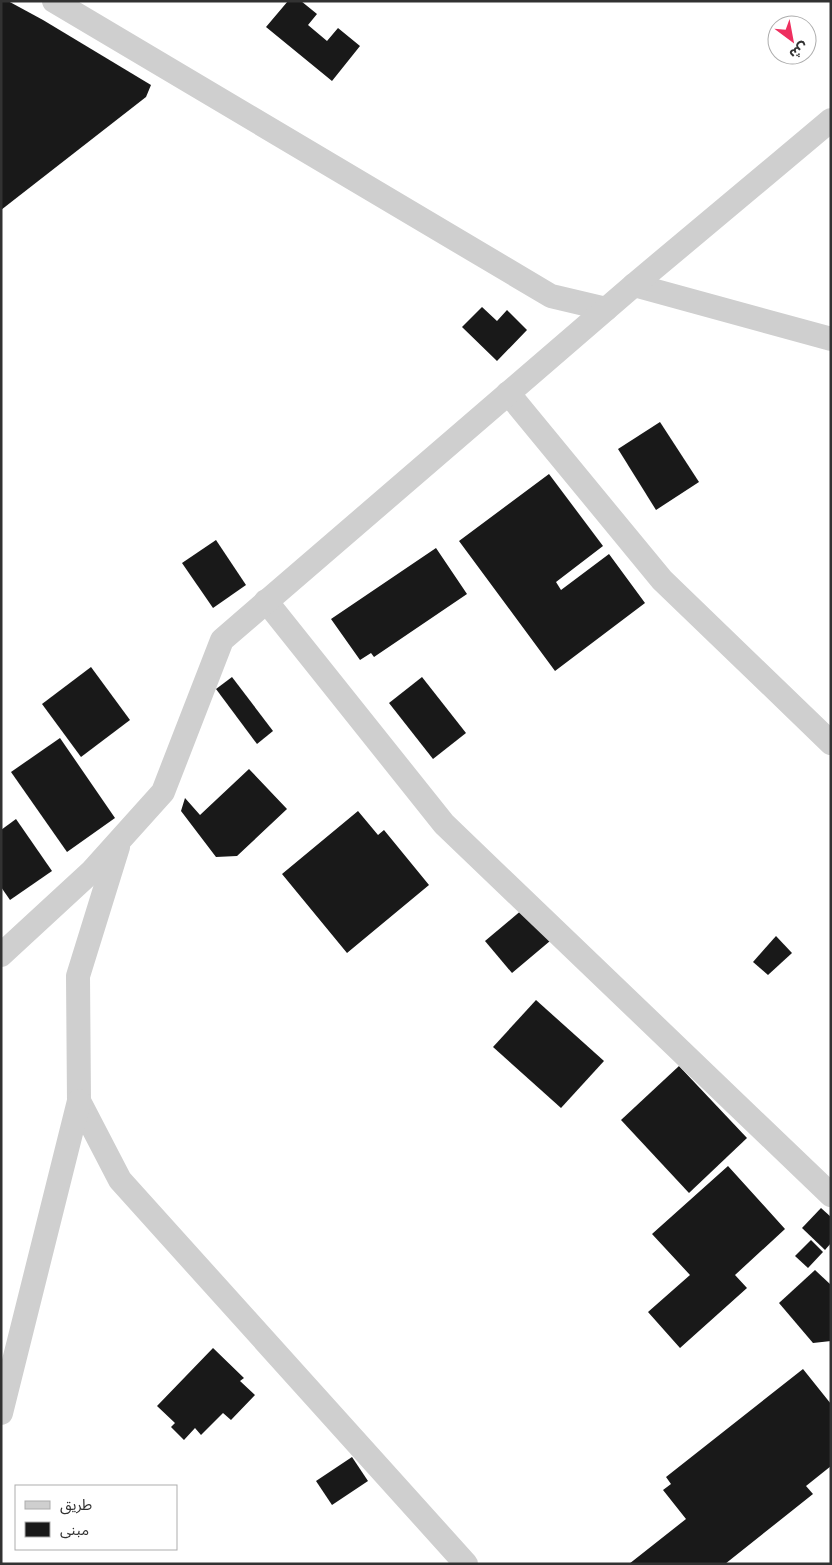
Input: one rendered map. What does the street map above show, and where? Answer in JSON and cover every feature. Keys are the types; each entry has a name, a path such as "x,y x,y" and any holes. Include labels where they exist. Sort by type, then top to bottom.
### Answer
{"street":[{"path":"54,1 551,296 606,309"},
{"path":"1,955 92,871 163,792 222,640 634,285 831,120"},
{"path":"634,285 831,339"},
{"path":"508,394 662,580 831,743"},
{"path":"266,601 444,824 831,1195"},
{"path":"1,1413 79,1101 78,976 120,839"},
{"path":"79,1101 120,1180 466,1564"}],"building":[{"path":"1,1 8,1 43,20 151,85 146,97 1,210"},
{"path":"288,1 301,1 317,14 308,25 327,41 338,28 360,46 332,81 266,27"},
{"path":"482,307 497,321 507,310 527,330 497,361 462,327"},
{"path":"660,422 699,482 656,510 618,449"},
{"path":"549,474 603,546 556,582 561,590 609,554 645,603 555,671 459,541"},
{"path":"216,540 246,585 213,608 182,563"},
{"path":"436,548 467,594 374,657 371,653 360,660 331,619"},
{"path":"91,667 130,720 81,757 42,704"},
{"path":"232,677 273,731 257,744 216,689"},
{"path":"422,677 466,733 433,759 389,703"},
{"path":"60,738 115,818 67,852 11,772"},
{"path":"249,769 287,809 237,856 216,857 181,811 185,798 200,815"},
{"path":"358,811 378,835 384,830 429,885 347,953 282,874"},
{"path":"16,819 52,871 10,900 1,887 1,830"},
{"path":"523,909 550,941 512,973 485,941"},
{"path":"776,936 792,953 768,975 753,962"},
{"path":"536,1000 604,1061 561,1108 493,1047"},
{"path":"679,1066 747,1138 689,1193 621,1120"},
{"path":"728,1166 785,1229 735,1275 747,1288 680,1348 648,1312 690,1275 652,1234"},
{"path":"821,1208 831,1217 831,1243 825,1250 802,1228"},
{"path":"811,1240 823,1252 808,1268 795,1256"},
{"path":"815,1270 831,1285 831,1341 813,1343 779,1303"},
{"path":"213,1348 244,1378 240,1381 255,1395 231,1420 223,1413 201,1435 195,1428 184,1440 171,1427 175,1423 157,1406"},
{"path":"803,1369 831,1404 831,1466 806,1486 813,1494 725,1564 629,1564 686,1519 663,1490 671,1484 666,1477"},
{"path":"352,1457 368,1481 332,1505 316,1481"}]}
